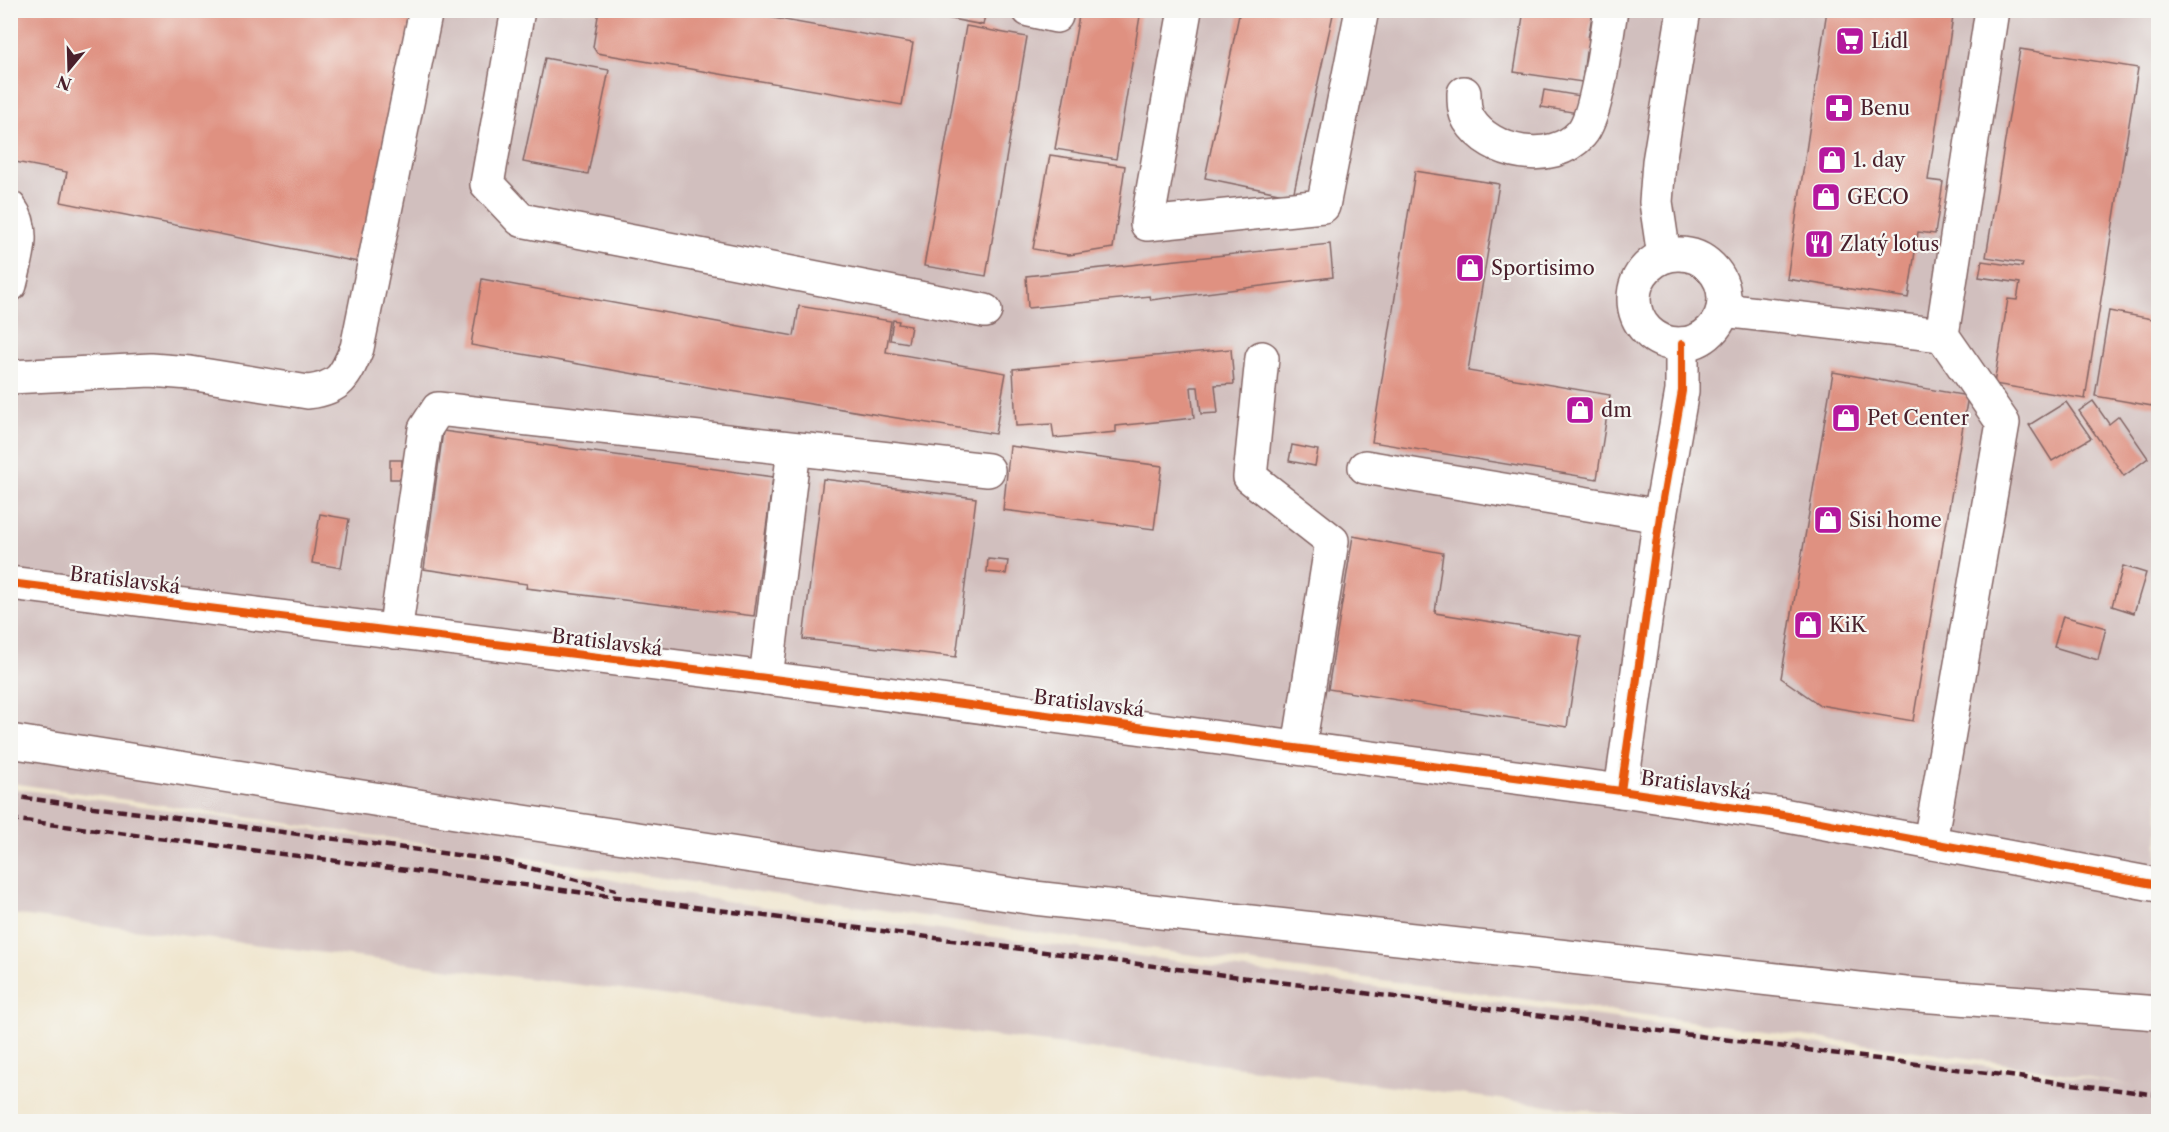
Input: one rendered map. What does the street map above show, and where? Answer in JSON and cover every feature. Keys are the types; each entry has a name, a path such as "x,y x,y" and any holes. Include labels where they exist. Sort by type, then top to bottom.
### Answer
{"street":[{"path":"10,377 151,370 190,373 308,392 327,390 339,382 357,348 426,10"},
{"path":"518,10 487,184 521,220 985,311"},
{"path":"1029,10 1056,16 1057,10"},
{"path":"1185,10 1147,224 1323,206 1362,10"},
{"path":"1466,106 1493,144 1548,153 1574,140 1582,133 1593,110 1611,10"},
{"path":"1664,256 1656,202 1659,162 1684,10"},
{"path":"1930,842 2002,423 1942,335 1992,10"},
{"path":"10,208 19,228 19,243 10,285"},
{"path":"1692,255 1715,270 1724,296 1723,310 1718,323 1696,341 1682,344 1667,342 1654,336 1643,325 1636,312 1636,285 1642,272 1664,256 1692,255"},
{"path":"1723,310 1942,335"},
{"path":"1621,791 1660,516 1682,391 1682,344"},
{"path":"1262,358 1250,477 1332,541 1299,747"},
{"path":"395,632 425,429 438,409 988,470"},
{"path":"766,678 794,449"},
{"path":"1365,467 1660,516"},
{"name":"Bratislavská","path":"10,583 766,678 1621,791 1777,814 2158,885"},
{"path":"10,741 485,816 1034,897 1905,994 2158,1013"}],"shaded area":[{"path":"11,11 2158,11 2158,1121 1663,1121 11,914 11,788 505,857 668,892 763,907 2135,1086 1983,1060 1163,951 11,783"}],"building":[{"path":"10,10 413,10 363,263 61,202 67,172 10,161"},
{"path":"599,10 729,10 913,43 902,105 597,53 593,47"},
{"path":"905,10 986,10 983,25"},
{"path":"1080,10 1141,10 1116,159 1055,149"},
{"path":"1240,10 1334,10 1293,196 1205,178"},
{"path":"1524,10 1593,10 1588,39 1594,40 1592,53 1586,52 1582,82 1514,72"},
{"path":"1827,10 1954,10 1928,180 1943,182 1935,234 1918,232 1908,298 1787,279"},
{"path":"966,26 1027,37 986,276 924,266"},
{"path":"2020,49 2138,68 2085,399 1994,384 2008,299 2017,300 2020,283 1979,277 1982,261 2022,267 2023,263 1986,257"},
{"path":"545,58 609,70 588,174 523,162"},
{"path":"1544,90 1581,96 1578,113 1541,107"},
{"path":"1050,155 1125,166 1113,248 1069,255 1033,249"},
{"path":"1415,171 1499,184 1468,371 1610,395 1597,479 1372,442"},
{"path":"1330,244 1333,277 1151,300 1150,296 1028,308 1026,276"},
{"path":"482,279 794,336 799,306 891,321 886,352 1006,373 995,434 719,389 471,345"},
{"path":"2109,311 2158,320 2158,407 2095,396"},
{"path":"893,320 899,321 898,324 911,326 908,343 890,340"},
{"path":"1231,349 1234,384 1215,385 1218,413 1201,414 1198,387 1191,387 1194,418 1116,426 1116,432 1054,438 1052,424 1016,426 1013,369"},
{"path":"1833,372 1968,396 1913,721 1820,705 1781,678"},
{"path":"2093,401 2109,424 2119,416 2148,458 2124,476 2079,411"},
{"path":"2066,402 2091,438 2052,461 2029,425"},
{"path":"443,431 773,477 754,616 526,588 527,584 424,569"},
{"path":"1292,445 1318,450 1315,466 1289,461"},
{"path":"1010,446 1162,466 1154,529 1003,510"},
{"path":"390,460 402,460 402,479 390,479"},
{"path":"823,479 976,498 956,657 803,639"},
{"path":"320,514 349,519 341,568 312,563"},
{"path":"1353,536 1443,553 1435,613 1581,636 1567,727 1328,689"},
{"path":"988,559 1008,561 1006,574 987,572"},
{"path":"2123,566 2146,573 2134,613 2112,606"},
{"path":"2063,616 2106,628 2098,660 2054,647"}],"railway":[{"path":"10,796 502,861 616,890"},
{"path":"10,819 2158,1095"}],"cycle path":[{"path":"1621,791 1660,516 1682,391 1682,344"},
{"path":"10,583 766,678 1621,791 1777,814 2158,885"}],"place":[{"name":"Lidl","path":"1850,41"},
{"name":"Benu","path":"1839,108"},
{"name":"1. day","path":"1832,160"},
{"name":"GECO","path":"1826,197"},
{"name":"Zlatý lotus","path":"1819,244"},
{"name":"Sportisimo","path":"1470,268"},
{"name":"dm","path":"1580,410"},
{"name":"Pet Center","path":"1846,418"},
{"name":"Sisi home","path":"1828,520"},
{"name":"KiK","path":"1808,625"}]}
